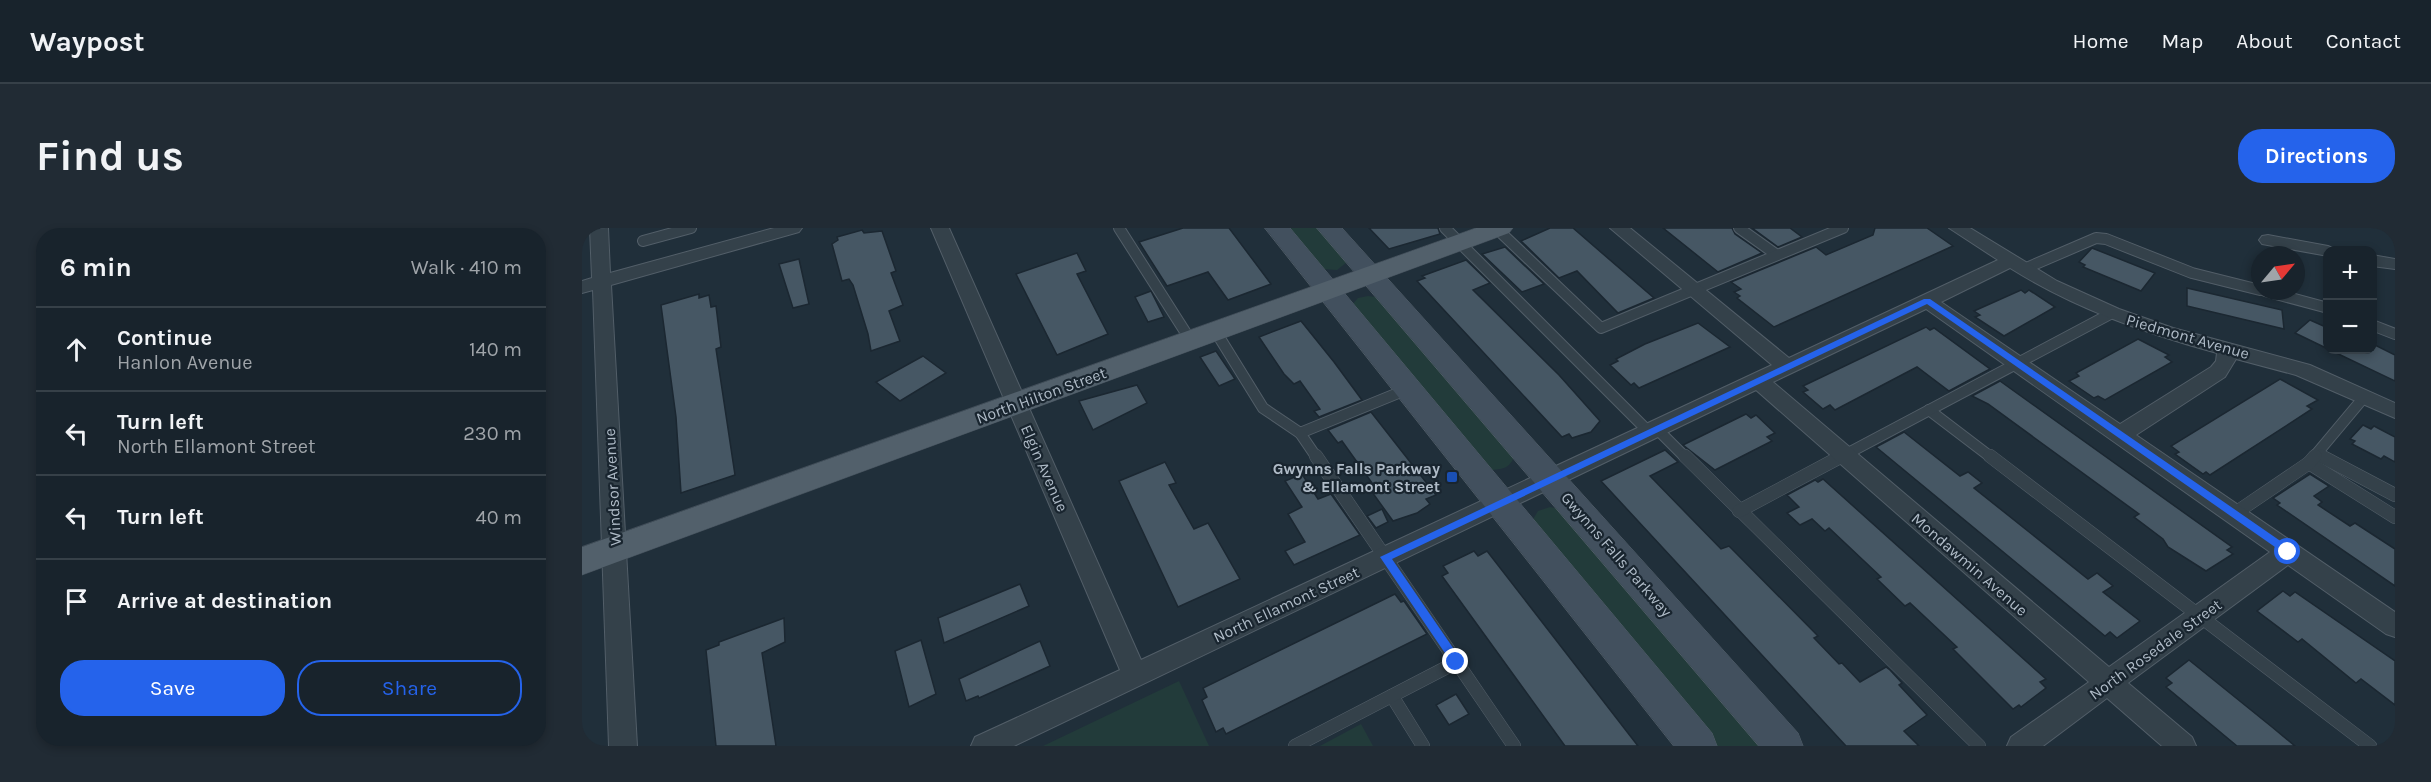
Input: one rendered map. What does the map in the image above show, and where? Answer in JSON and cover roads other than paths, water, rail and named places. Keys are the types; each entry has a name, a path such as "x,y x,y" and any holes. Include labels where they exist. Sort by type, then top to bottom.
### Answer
{"main road":[{"path":"1277,228 1698,746"},
{"name":"Gwynns Falls Parkway","path":"1329,228 1784,746"},
{"name":"North Hilton Street","path":"582,561 1372,276 1453,235 1498,229"}],"street":[{"name":"Windsor Avenue","path":"600,228 592,284 615,549 623,746"},
{"path":"592,284 766,232 793,228"},
{"name":"Elgin Avenue","path":"940,228 1135,675"},
{"path":"1619,228 1787,367"},
{"name":"Piedmont Avenue","path":"1958,228 2050,285 2112,313 2166,333 2303,370 2395,411"},
{"path":"2268,240 2323,250"},
{"path":"2377,261 2395,264"},
{"name":"North Ellamont Street","path":"985,746 1927,301 2017,265"},
{"path":"1927,301 2395,626"},
{"path":"2120,435 2218,372 2226,362 2227,348"},
{"name":"Mondawmin Avenue","path":"1758,381 2182,746"},
{"name":"North Rosedale Street","path":"2021,746 2288,552"}],"lane":[{"path":"644,240 691,228"},
{"path":"1119,228 1203,336 1263,408 1300,433 1514,746"},
{"path":"1739,228 1776,255"},
{"path":"1813,228 1824,236"},
{"path":"1498,229 1601,328 1843,228"},
{"path":"1453,235 1979,746"},
{"path":"2017,265 2096,238 2106,239 2192,273 2251,288"},
{"path":"2296,300 2323,308"},
{"path":"1739,511 2112,313"},
{"path":"2377,327 2395,334"},
{"path":"1300,433 1408,389"},
{"path":"2234,514 2313,458 2365,396"},
{"path":"1929,410 2370,746"},
{"path":"2313,458 2395,495"},
{"path":"2313,458 2395,517"},
{"path":"1295,746 1456,662"},
{"path":"1392,696 1423,746"}],"place":[{"name":"Gwynns Falls Parkway & Ellamont Street","path":"1452,477"}]}
